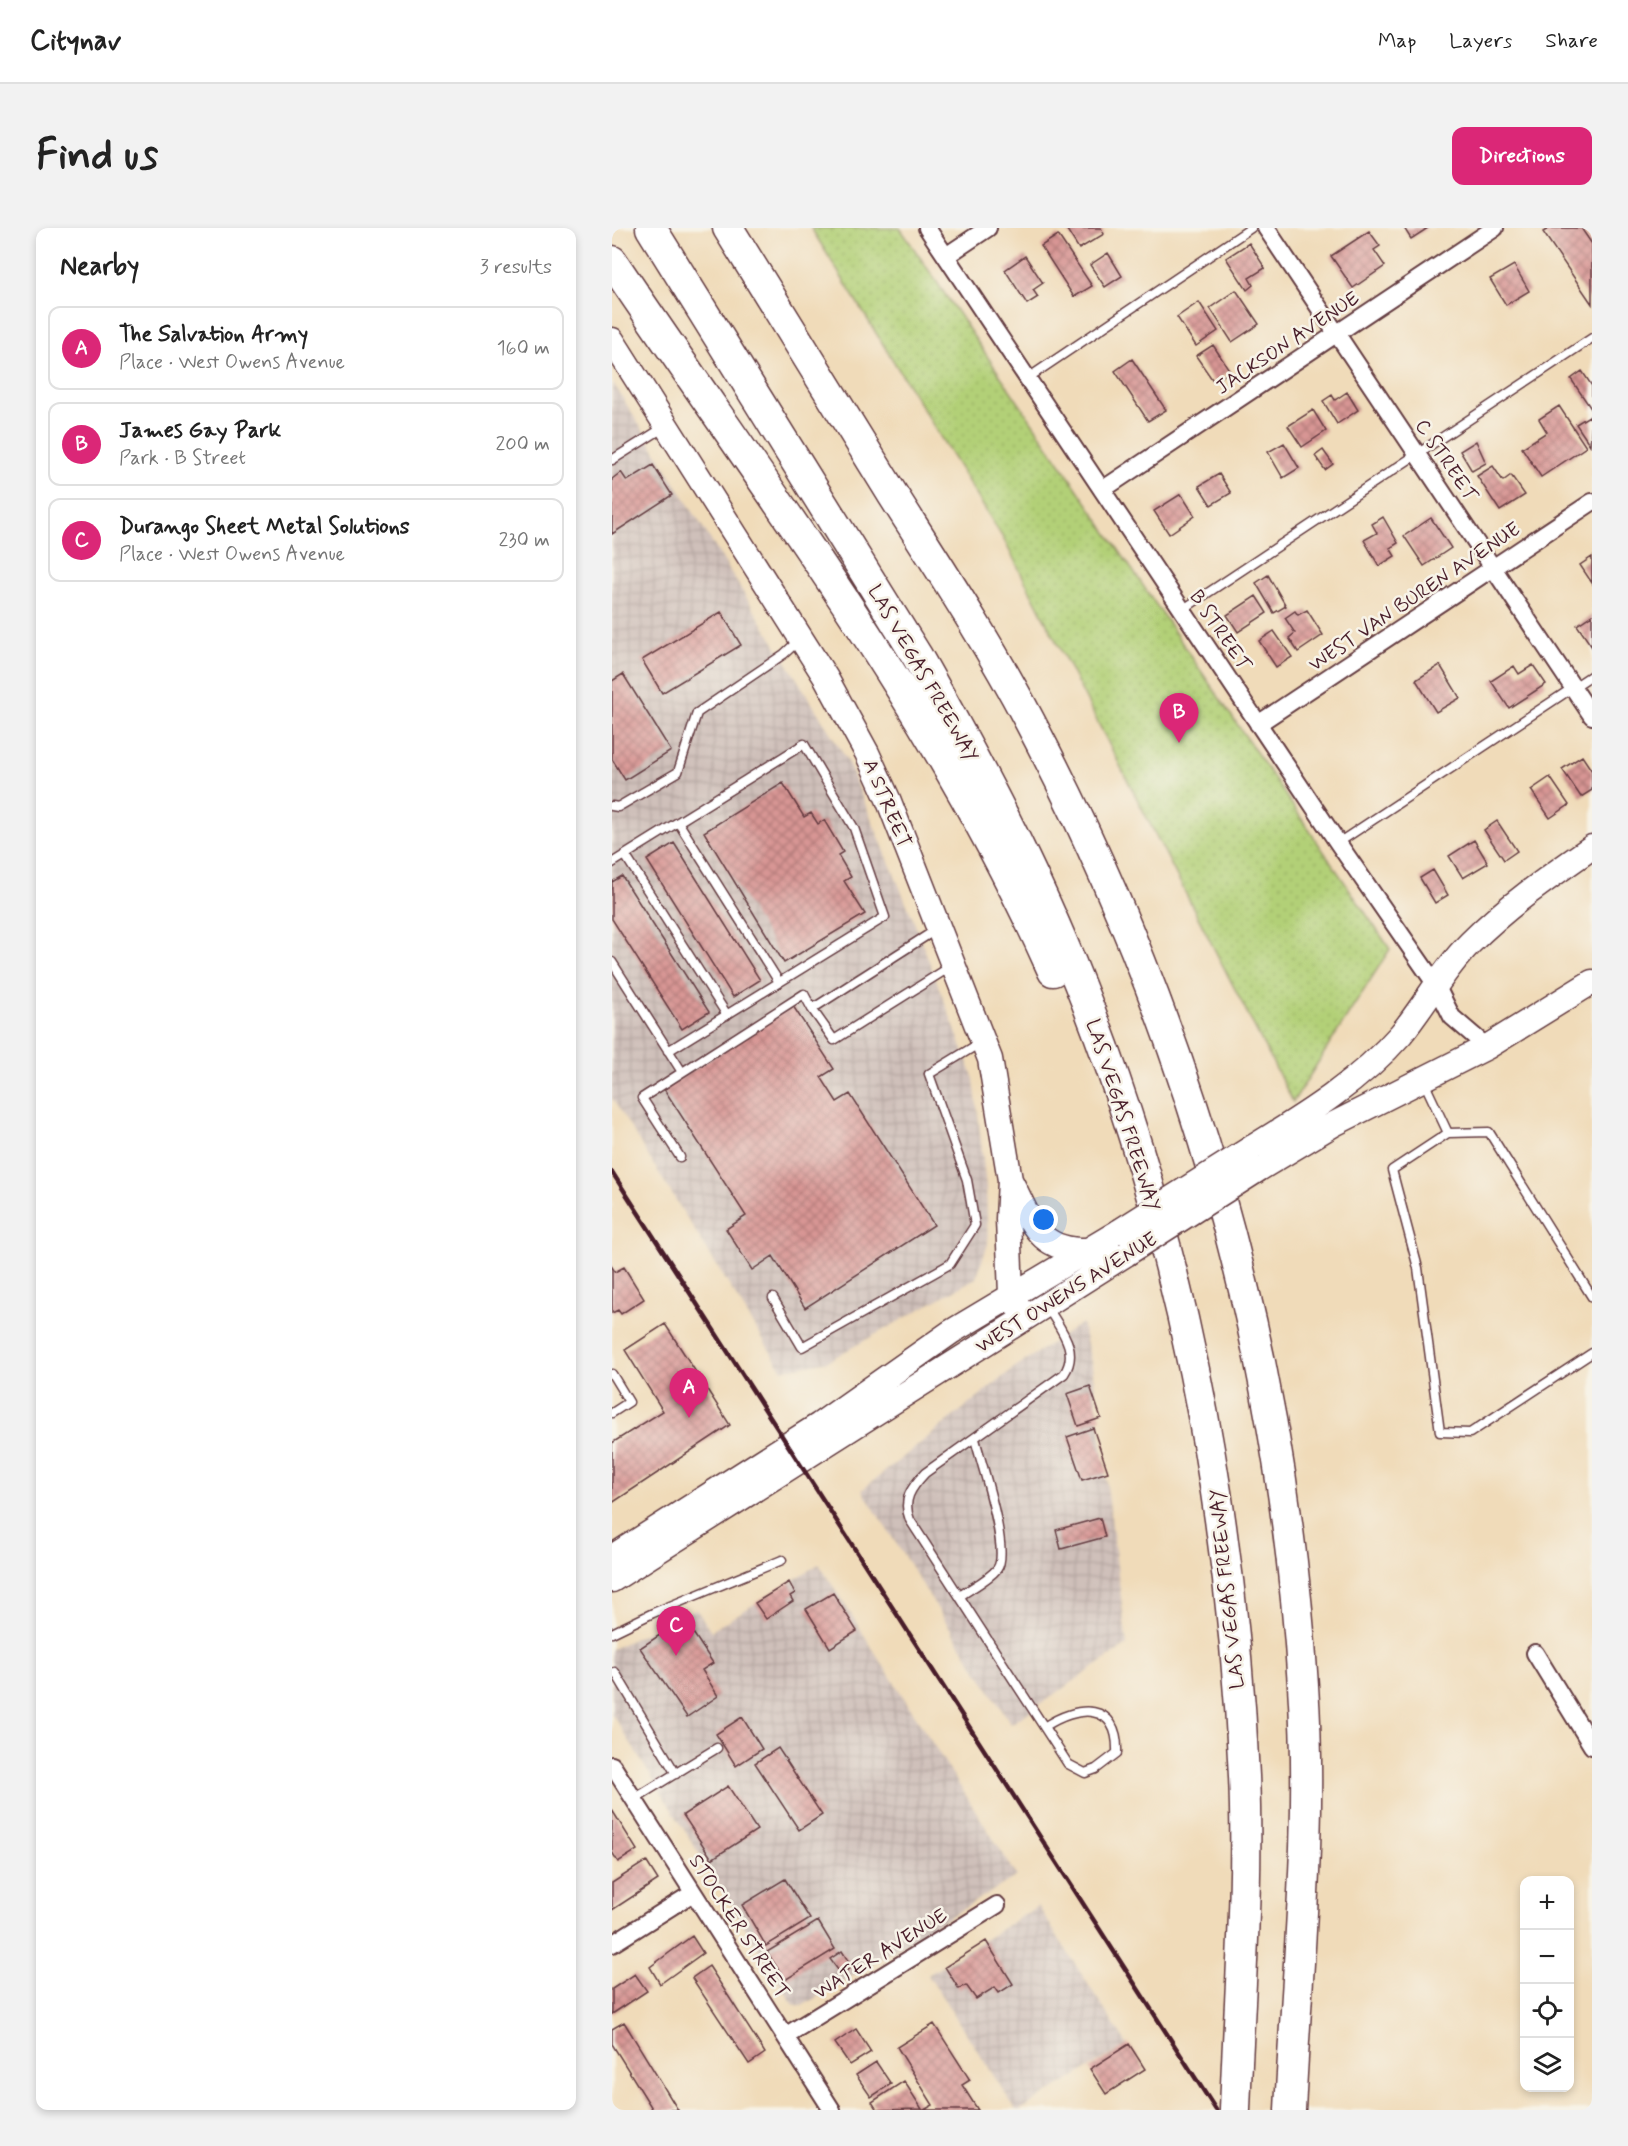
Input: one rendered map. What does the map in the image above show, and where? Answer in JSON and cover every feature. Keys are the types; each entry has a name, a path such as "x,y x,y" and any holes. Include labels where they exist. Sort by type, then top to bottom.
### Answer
{"highway":[{"name":"LAS VEGAS FREEWAY","path":"651,228 917,656 991,790 1042,894 1079,983 1123,1106 1150,1192 1173,1277 1204,1422 1216,1496 1238,1693 1244,1779 1244,1845 1235,2110"},
{"path":"728,228 975,624 1041,743 1076,813 1141,961 1183,1074 1227,1215 1243,1280 1278,1471 1304,1686 1306,1782 1290,2110"},
{"path":"612,261 864,628 963,791 1032,926 1150,1192"}],"main road":[{"name":"A STREET","path":"612,340 801,638 867,753 990,1059 1010,1180 1008,1220 1011,1294 1024,1318"},
{"name":"WEST OWENS AVENUE","path":"612,1580 1126,1254 1256,1158 1299,1120 1347,1084 1401,1033 1470,944 1527,892 1592,847"},
{"name":"WEST OWENS AVENUE","path":"612,1557 819,1425 951,1332 1011,1294 1090,1251 1120,1231 1256,1158 1334,1124 1486,1047 1592,982"},
{"path":"1010,1180 1039,1234 1054,1247 1071,1251 1090,1251"}],"street":[{"name":"B STREET","path":"927,228 1338,843 1436,985 1452,1017 1467,1033 1486,1047"},
{"path":"946,256 988,228"},
{"name":"C STREET","path":"1266,228 1592,716"},
{"name":"JACKSON AVENUE","path":"1102,490 1496,228"},
{"name":"WEST VAN BUREN AVENUE","path":"1258,724 1592,502"},
{"path":"1535,1653 1592,1746"},
{"name":"STOCKER STREET","path":"612,1765 832,2110"},
{"path":"612,1944 693,1893"},
{"name":"WATER AVENUE","path":"785,2036 997,1905"}],"lane":[{"path":"1028,378 1251,228"},
{"path":"1182,610 1592,338"},
{"path":"612,460 666,426"},
{"path":"612,806 618,807 678,772 697,714 784,654 801,638"},
{"path":"1338,843 1592,675"},
{"path":"612,863 804,744 854,828 885,917 669,1051"},
{"path":"678,822 779,982"},
{"path":"625,855 727,1015"},
{"path":"812,1009 939,928"},
{"path":"612,962 682,1072"},
{"path":"680,1157 642,1098 804,994 834,1040 953,965"},
{"path":"773,1298 802,1347 950,1264 975,1225 967,1180 929,1074 983,1041"},
{"path":"1423,1079 1448,1133"},
{"path":"1592,1298 1489,1132 1448,1133 1392,1170 1418,1268 1440,1432 1470,1433 1592,1353"},
{"path":"1044,1727 1059,1717 1083,1710 1099,1714 1109,1723 1117,1742 1117,1753 1096,1769 1084,1773 1068,1764 1044,1727 960,1596 906,1509 912,1487 926,1473 1064,1374 1070,1364 1071,1348 1046,1305"},
{"path":"612,1374 629,1401 612,1413"},
{"path":"960,1596 997,1570 1001,1561 1000,1542 975,1439"},
{"path":"612,1633 652,1613 782,1560"},
{"path":"615,1672 676,1773"},
{"path":"634,1799 717,1748"}],"shaded area":[{"path":"612,381 846,758 913,919 974,1079 986,1187 988,1244 976,1278 828,1361 782,1370 612,1098"},
{"path":"1082,1323 1092,1366 1127,1645 1011,1724 862,1490 1014,1368"},
{"path":"819,1564 1017,1876 802,2006 793,2004 612,1714 612,1649 696,1609 711,1631"},
{"path":"1038,1906 1127,2045 1020,2110 1016,2110 928,1975"}],"green space":[{"path":"811,228 900,228 1390,949 1293,1102 1003,538"}],"building":[{"path":"1070,228 1101,228 1104,234 1079,249 1067,230"},
{"path":"1404,228 1428,228 1411,239"},
{"path":"1550,228 1581,228 1592,244 1592,304 1543,232"},
{"path":"1369,231 1380,246 1374,250 1385,266 1353,288 1331,256"},
{"path":"1058,235 1092,286 1074,297 1041,246"},
{"path":"1249,243 1265,268 1249,278 1253,285 1247,290 1226,258"},
{"path":"1108,253 1122,276 1105,287 1090,265"},
{"path":"1025,256 1043,283 1033,290 1038,297 1027,304 1005,270"},
{"path":"1514,265 1529,291 1506,305 1490,279"},
{"path":"1236,290 1259,324 1232,342 1210,308"},
{"path":"1199,302 1218,331 1196,346 1177,317"},
{"path":"1213,345 1230,371 1214,382 1196,356"},
{"path":"1132,359 1166,410 1148,421 1115,371"},
{"path":"1582,371 1592,386 1592,410 1571,379"},
{"path":"1347,392 1358,410 1337,424 1323,401 1332,395 1335,400"},
{"path":"1559,406 1586,447 1541,477 1522,448 1547,432 1539,419"},
{"path":"1313,410 1326,431 1302,447 1288,426"},
{"path":"1589,416 1592,421 1590,445 1576,424"},
{"path":"1476,441 1486,463 1472,471 1460,451"},
{"path":"1284,443 1299,468 1283,478 1268,452"},
{"path":"1323,450 1333,464 1325,470 1315,456"},
{"path":"653,465 672,495 612,534 612,479 621,472 627,481"},
{"path":"1493,466 1503,481 1511,475 1525,495 1500,511 1477,476"},
{"path":"1219,474 1231,493 1211,505 1199,486"},
{"path":"1181,494 1195,516 1169,534 1154,511"},
{"path":"1383,517 1398,543 1390,548 1395,556 1379,566 1364,540 1377,533 1372,524"},
{"path":"1431,518 1451,548 1424,566 1404,536"},
{"path":"1592,557 1592,583 1580,565"},
{"path":"1268,575 1286,606 1274,613 1256,583"},
{"path":"1256,596 1267,613 1238,632 1227,615"},
{"path":"1307,610 1323,635 1298,652 1289,638 1295,633 1285,618 1295,611 1298,615"},
{"path":"721,612 741,645 662,693 642,660"},
{"path":"1592,615 1592,647 1577,625"},
{"path":"1274,631 1292,657 1276,667 1259,641"},
{"path":"1440,665 1460,698 1436,712 1416,680"},
{"path":"1533,665 1546,684 1509,708 1491,681 1514,666 1519,674"},
{"path":"623,674 671,751 625,780 612,759 612,681"},
{"path":"1582,756 1592,771 1592,790 1581,797 1562,769"},
{"path":"1550,777 1569,805 1550,818 1531,790"},
{"path":"783,783 804,817 811,813 818,824 824,820 843,852 838,855 851,877 844,881 865,914 784,963 704,832"},
{"path":"1497,821 1517,851 1504,860 1484,830"},
{"path":"1474,840 1488,863 1463,878 1449,856"},
{"path":"674,843 760,980 733,997 647,860"},
{"path":"1433,870 1448,895 1435,903 1420,878"},
{"path":"622,876 709,1012 682,1029 612,919 612,882"},
{"path":"793,1006 834,1069 821,1077 837,1102 850,1094 934,1225 805,1308 773,1256 752,1270 726,1229 746,1216 664,1089"},
{"path":"612,1267 615,1272 624,1267 644,1299 621,1314 618,1310 612,1313"},
{"path":"665,1324 730,1425 612,1503 612,1443 663,1411 625,1350"},
{"path":"1090,1386 1101,1418 1078,1426 1067,1394"},
{"path":"1093,1428 1108,1472 1082,1480 1067,1437"},
{"path":"1100,1518 1105,1537 1061,1549 1056,1530"},
{"path":"789,1582 795,1593 790,1596 793,1601 766,1619 755,1603"},
{"path":"833,1593 857,1631 830,1648 806,1609"},
{"path":"684,1619 713,1663 702,1670 718,1696 687,1717 640,1648"},
{"path":"742,1717 762,1749 736,1766 716,1734"},
{"path":"778,1748 822,1815 799,1830 755,1763"},
{"path":"728,1786 757,1830 712,1859 683,1815"},
{"path":"612,1810 637,1850 618,1862 612,1852"},
{"path":"646,1861 658,1880 612,1910 612,1883"},
{"path":"785,1879 810,1919 766,1946 742,1905"},
{"path":"818,1921 835,1949 785,1980 767,1952"},
{"path":"692,1936 703,1953 660,1984 650,1967"},
{"path":"986,1941 1013,1984 999,1993 995,1987 976,1999 966,1985 959,1989 945,1967"},
{"path":"842,1951 852,1967 841,1974 830,1959"},
{"path":"709,1966 765,2053 749,2064 692,1978"},
{"path":"635,1974 647,1991 612,2014 612,1989"},
{"path":"624,2022 678,2110 653,2110 612,2044 612,2029"},
{"path":"934,2024 970,2080 962,2085 978,2110 924,2110 933,2105 897,2047"},
{"path":"856,2029 871,2052 850,2065 835,2043"},
{"path":"1129,2044 1145,2069 1106,2094 1090,2069"},
{"path":"876,2062 891,2084 871,2097 856,2075"},
{"path":"904,2081 922,2109 877,2110 872,2102"}],"railway":[{"path":"612,1172 1216,2110"}],"place":[{"name":"James Gay Park","path":"1179,743"},
{"name":"The Salvation Army","path":"689,1418"},
{"name":"Durango Sheet Metal Solutions","path":"676,1656"}]}
